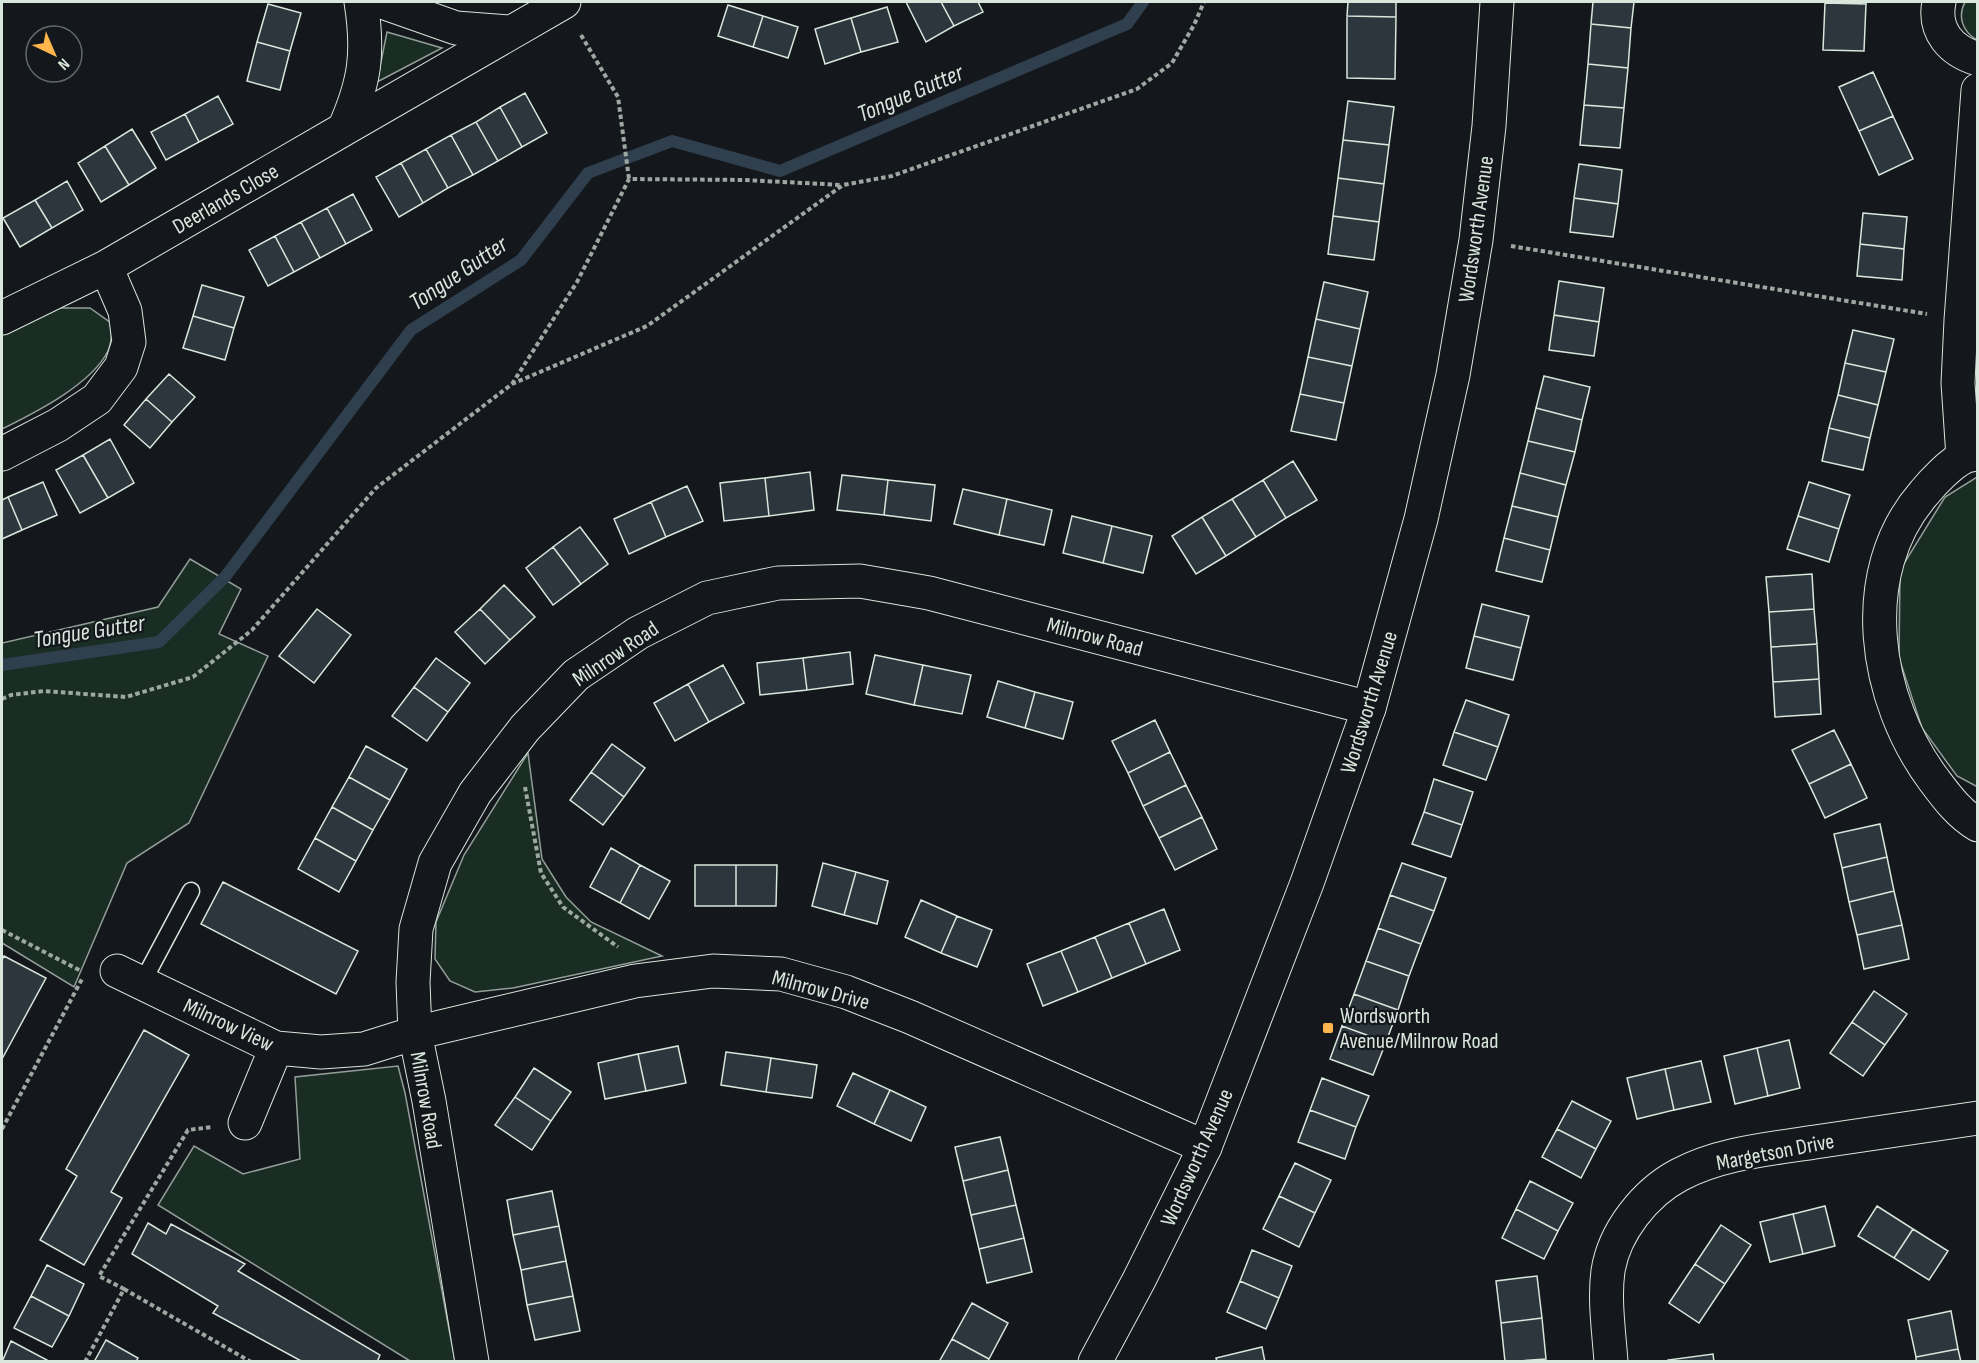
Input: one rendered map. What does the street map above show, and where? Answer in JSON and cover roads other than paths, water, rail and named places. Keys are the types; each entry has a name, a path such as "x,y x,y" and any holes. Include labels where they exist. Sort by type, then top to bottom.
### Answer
{"street":[{"path":"344,129 357,100 365,65 366,32 361,2"},
{"path":"382,2 456,28 509,32"},
{"name":"Deerlands Close","path":"2,318 106,267 562,2"},
{"name":"Wordsworth Avenue","path":"1095,1362 1139,1280 1205,1147 1307,883 1369,708 1423,508 1453,375 1476,240 1489,126 1497,2"},
{"path":"1939,2 1937,10 1942,31 1951,45 1964,55 1977,59"},
{"path":"1977,90 1958,383 1970,456 1935,480 1910,509 1888,554 1880,607 1882,657 1894,708 1918,759 1948,799 1977,825"},
{"path":"2,454 58,425 97,399 121,367 129,342 125,311 106,267"},
{"name":"Milnrow Road","path":"472,1362 429,1101 415,1034 413,982 416,929 435,863 475,793 518,737 576,675 638,633 707,598 778,583 861,581 929,593 1369,708"},
{"name":"Milnrow Drive","path":"415,1034 635,981 713,971 781,974 846,992 909,1017 1205,1147"},
{"name":"Milnrow View","path":"130,977 276,1048 321,1052 364,1049 415,1034"},
{"path":"245,1123 276,1048"},
{"name":"Margetson Drive","path":"1611,1362 1607,1300 1608,1269 1618,1242 1634,1214 1658,1188 1680,1174 1709,1163 1756,1151 1977,1118"}],"lane":[{"path":"130,977 191,891"}],"waterway":[{"name":"Tongue Gutter","path":"2,665 159,642 225,577 411,330 521,260 588,173 672,141 780,171 1127,24 1143,2"}],"place":[{"name":"Wordsworth Avenue/Milnrow Road","path":"1328,1028"}]}
